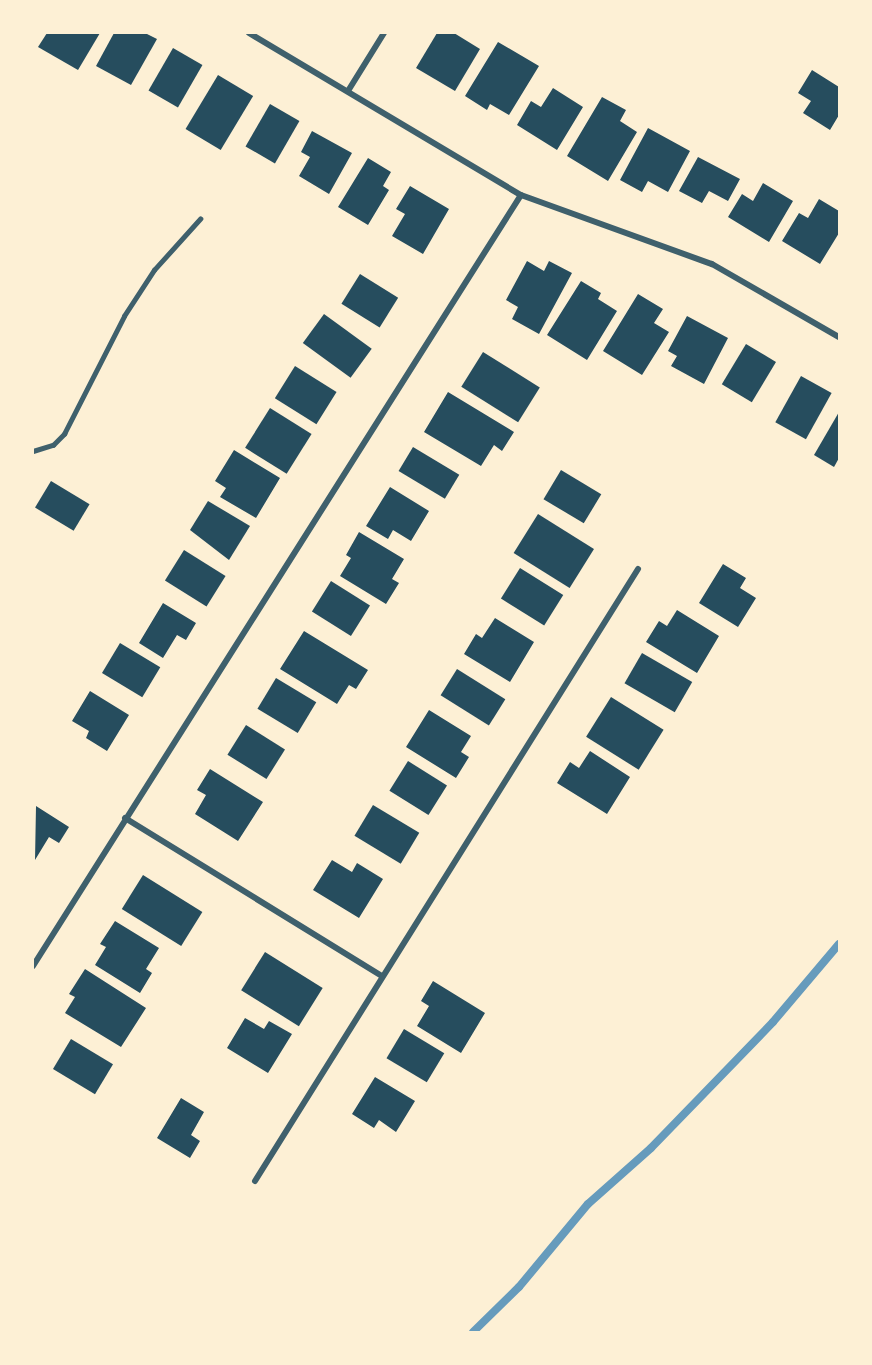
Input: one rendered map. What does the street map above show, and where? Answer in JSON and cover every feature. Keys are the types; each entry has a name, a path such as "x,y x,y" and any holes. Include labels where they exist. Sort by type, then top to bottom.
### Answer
{"street":[{"path":"249,33 521,195 712,264 839,337"},
{"path":"348,91 384,33"},
{"path":"33,966 521,195"},
{"path":"255,1181 638,569"},
{"path":"125,818 382,976"}],"lane":[{"path":"33,452 53,445 64,434 124,316 154,270 200,219"}],"building":[{"path":"47,33 100,33 78,70 38,47"},
{"path":"114,33 145,33 157,39 131,85 96,66"},
{"path":"437,33 454,33 480,49 455,91 416,68"},
{"path":"498,42 539,66 509,115 490,104 487,110 465,96"},
{"path":"173,48 202,65 178,107 148,90"},
{"path":"812,70 839,87 839,115 830,130 803,113 811,101 798,93"},
{"path":"218,75 253,96 221,150 186,129"},
{"path":"553,88 583,107 557,150 517,125 531,101 541,107"},
{"path":"602,97 626,110 620,121 637,132 608,181 567,156"},
{"path":"270,104 299,121 275,163 246,146"},
{"path":"648,128 690,151 668,192 648,181 642,192 620,180"},
{"path":"312,131 352,153 329,194 299,176 310,157 301,152"},
{"path":"698,157 740,179 728,201 709,191 702,203 679,191"},
{"path":"368,158 391,172 383,186 389,190 368,225 338,207"},
{"path":"763,183 793,201 769,242 728,217 742,194 753,201"},
{"path":"410,186 449,209 423,254 392,236 405,214 396,209"},
{"path":"819,199 839,211 839,233 820,264 782,241 799,213 808,218"},
{"path":"527,261 544,271 549,261 572,273 539,334 512,319 518,307 506,300"},
{"path":"360,274 398,298 380,328 341,304"},
{"path":"581,281 601,293 598,299 617,311 587,360 547,335"},
{"path":"638,294 663,309 654,323 669,332 642,375 603,351"},
{"path":"324,314 372,349 351,378 303,343"},
{"path":"687,316 728,338 704,384 671,366 677,356 668,351"},
{"path":"746,344 776,362 752,402 722,384"},
{"path":"483,352 540,388 518,422 461,387"},
{"path":"295,366 337,392 316,424 275,398"},
{"path":"801,376 832,393 806,439 775,422"},
{"path":"448,392 514,432 502,451 494,445 481,466 424,432"},
{"path":"270,408 312,434 287,474 245,448"},
{"path":"839,412 839,458 834,467 814,455"},
{"path":"413,447 459,475 445,499 399,471"},
{"path":"234,450 280,478 256,518 220,497 226,488 215,481"},
{"path":"561,470 601,494 584,523 543,499"},
{"path":"51,481 90,504 74,531 35,508"},
{"path":"390,487 429,511 411,541 393,530 388,539 366,526"},
{"path":"208,501 250,526 229,560 190,530"},
{"path":"538,514 594,549 570,588 514,553"},
{"path":"359,532 404,559 392,579 399,583 386,604 340,576 351,558 346,555"},
{"path":"184,550 226,576 206,606 165,581"},
{"path":"723,564 746,578 740,588 756,598 738,627 699,603"},
{"path":"520,568 563,595 544,626 501,599"},
{"path":"331,581 370,605 351,636 312,612"},
{"path":"163,603 196,623 186,640 177,635 163,658 139,643"},
{"path":"677,610 719,636 697,673 646,642 659,621 667,626"},
{"path":"495,618 534,642 510,682 464,654 476,634 482,638"},
{"path":"304,631 368,670 356,689 349,685 337,704 280,669"},
{"path":"120,643 160,667 142,697 102,673"},
{"path":"642,653 692,682 675,712 624,683"},
{"path":"457,669 505,699 489,725 441,695"},
{"path":"276,678 316,702 298,733 257,709"},
{"path":"90,691 129,715 107,751 86,738 89,731 72,721"},
{"path":"611,697 664,730 639,770 586,737"},
{"path":"429,710 471,736 461,752 469,757 456,778 406,747"},
{"path":"246,725 285,749 266,779 227,755"},
{"path":"590,751 630,777 607,814 557,783 570,762 579,768"},
{"path":"408,761 447,785 428,815 389,791"},
{"path":"210,769 263,802 238,841 195,814 206,795 197,790"},
{"path":"373,805 419,833 401,864 354,836"},
{"path":"36,806 69,827 59,843 49,837 35,860"},
{"path":"332,860 352,872 357,863 383,879 359,918 313,890"},
{"path":"143,875 202,912 181,946 122,909"},
{"path":"115,921 159,948 146,969 152,973 140,993 95,965 106,947 100,944"},
{"path":"265,952 323,988 299,1026 241,990"},
{"path":"85,969 146,1008 121,1047 65,1013 75,997 69,994"},
{"path":"433,981 485,1013 461,1053 417,1026 429,1006 421,1001"},
{"path":"245,1018 264,1029 269,1021 292,1034 268,1073 227,1048"},
{"path":"404,1029 444,1053 427,1082 386,1058"},
{"path":"71,1039 113,1064 95,1094 53,1069"},
{"path":"375,1077 415,1101 396,1132 379,1120 374,1128 352,1114"},
{"path":"181,1098 204,1112 191,1135 200,1141 190,1158 157,1138"}],"waterway":[{"path":"473,1332 519,1287 588,1204 651,1148 773,1022 839,944"}]}
